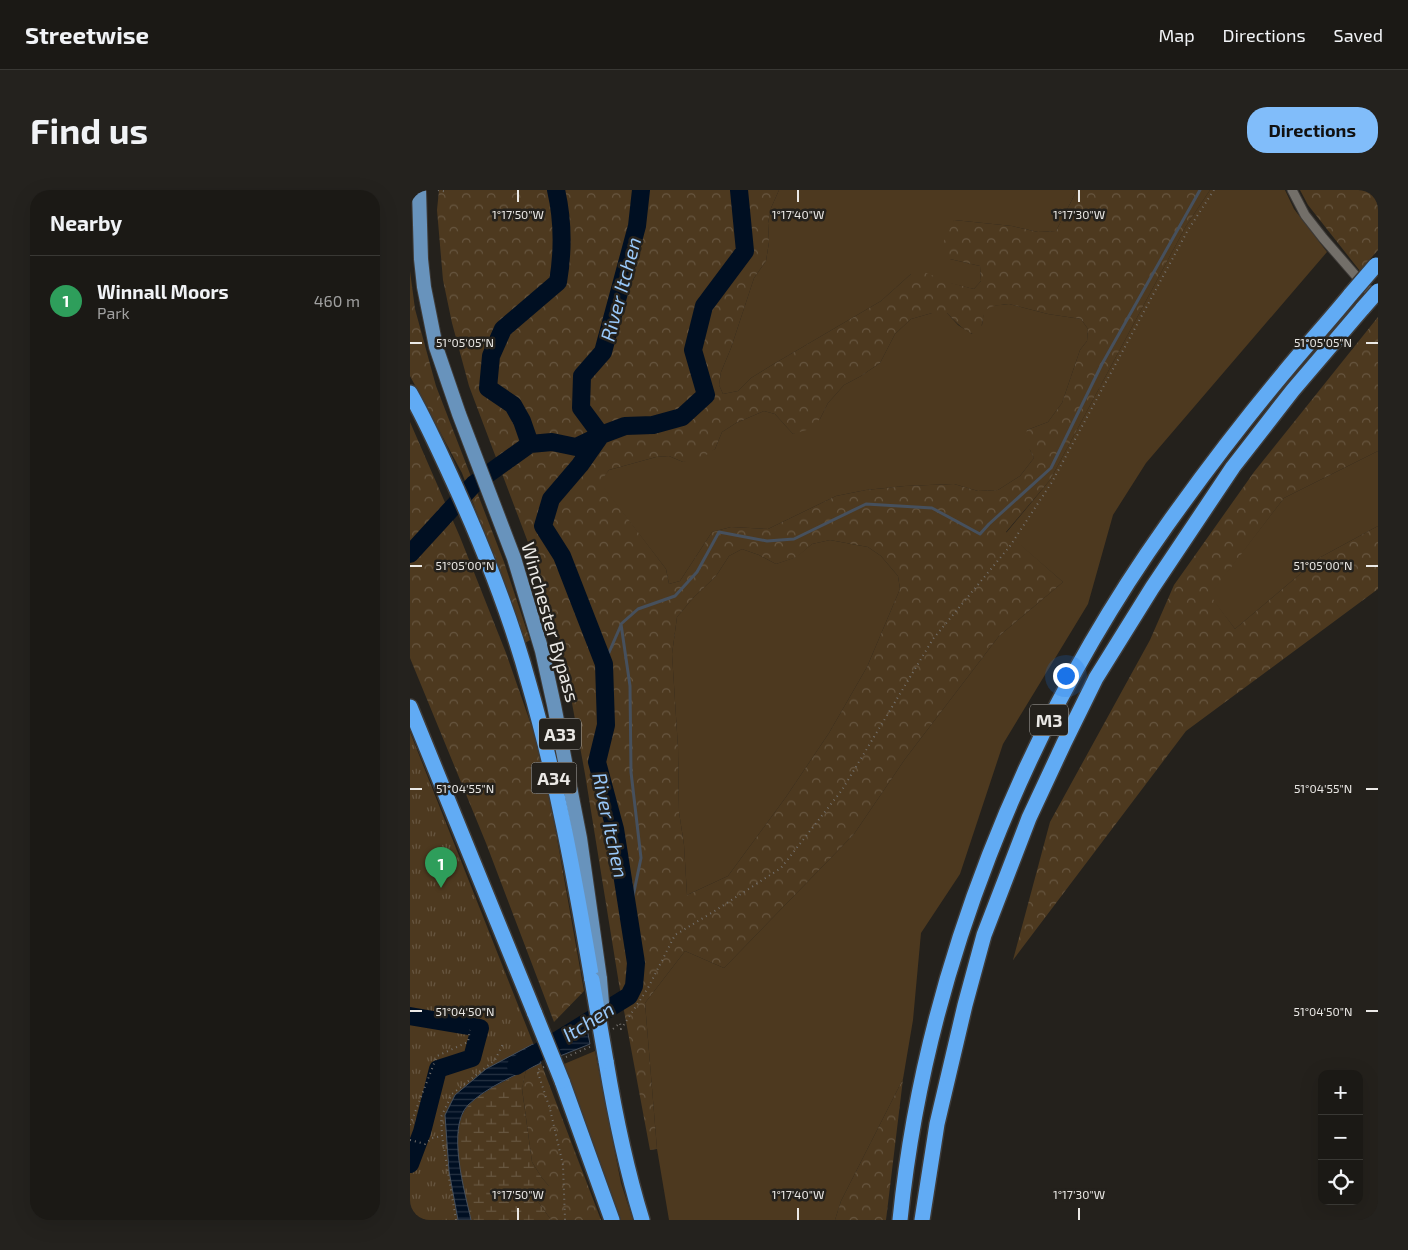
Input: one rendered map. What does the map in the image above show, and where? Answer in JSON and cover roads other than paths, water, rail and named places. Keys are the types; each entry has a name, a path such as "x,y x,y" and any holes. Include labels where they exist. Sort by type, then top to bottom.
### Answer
{"highway":[{"name":"M3","path":"900,1220 913,1122 955,954 982,873 1017,788 1050,718 1078,664 1120,595 1166,526 1262,400 1377,264"},
{"name":"M3","path":"922,1220 937,1124 965,1005 984,935 1029,818 1064,743 1096,678 1152,588 1233,467 1293,390 1378,291"},
{"name":"A34","path":"410,394 449,471 471,521 512,629 540,721 560,805 596,979 606,1061 625,1159 642,1220"},
{"path":"410,708 562,1081 612,1220"}],"main road":[{"name":"Winchester Bypass","path":"419,190 421,259 429,317 443,370 514,558 532,614 552,696 580,838 596,979"}],"street":[{"path":"1292,190 1306,215 1323,238 1378,301"}],"water":[{"path":"585,1019 590,1044 560,1056 552,1036"},
{"path":"533,1044 541,1063 484,1092 468,1105 462,1115 458,1129 459,1161 471,1220 458,1220 449,1171 445,1115 455,1095 486,1069"}],"waterway":[{"path":"410,554 474,484 530,444 522,421 513,405 488,388 491,356 503,329 558,282 562,236 556,190"},
{"name":"River Itchen","path":"601,435 581,408 582,376 603,352 637,226 641,190"},
{"name":"River Itchen","path":"530,444 552,442 576,447 625,426 653,425 682,417 706,395 693,350 704,306 745,251 739,190"},
{"path":"629,916 641,858 631,772 630,686 621,624 638,609 675,596 697,572 719,532 767,541 794,539 866,504 932,508 980,534 1051,468 1102,364 1200,190"},
{"name":"River Itchen","path":"516,1066 629,996 634,986 636,963 615,829 597,762 606,725 604,664 562,556 543,526 551,499 580,465 601,435"},
{"name":"River Itchen","path":"604,664 621,625"},
{"path":"410,1016 480,1028 472,1058 438,1069 422,1132 410,1164"}],"place":[{"name":"Winnall Moors","path":"441,888"}],"water label":[{"name":"Itchen","path":"588,1021"}]}
